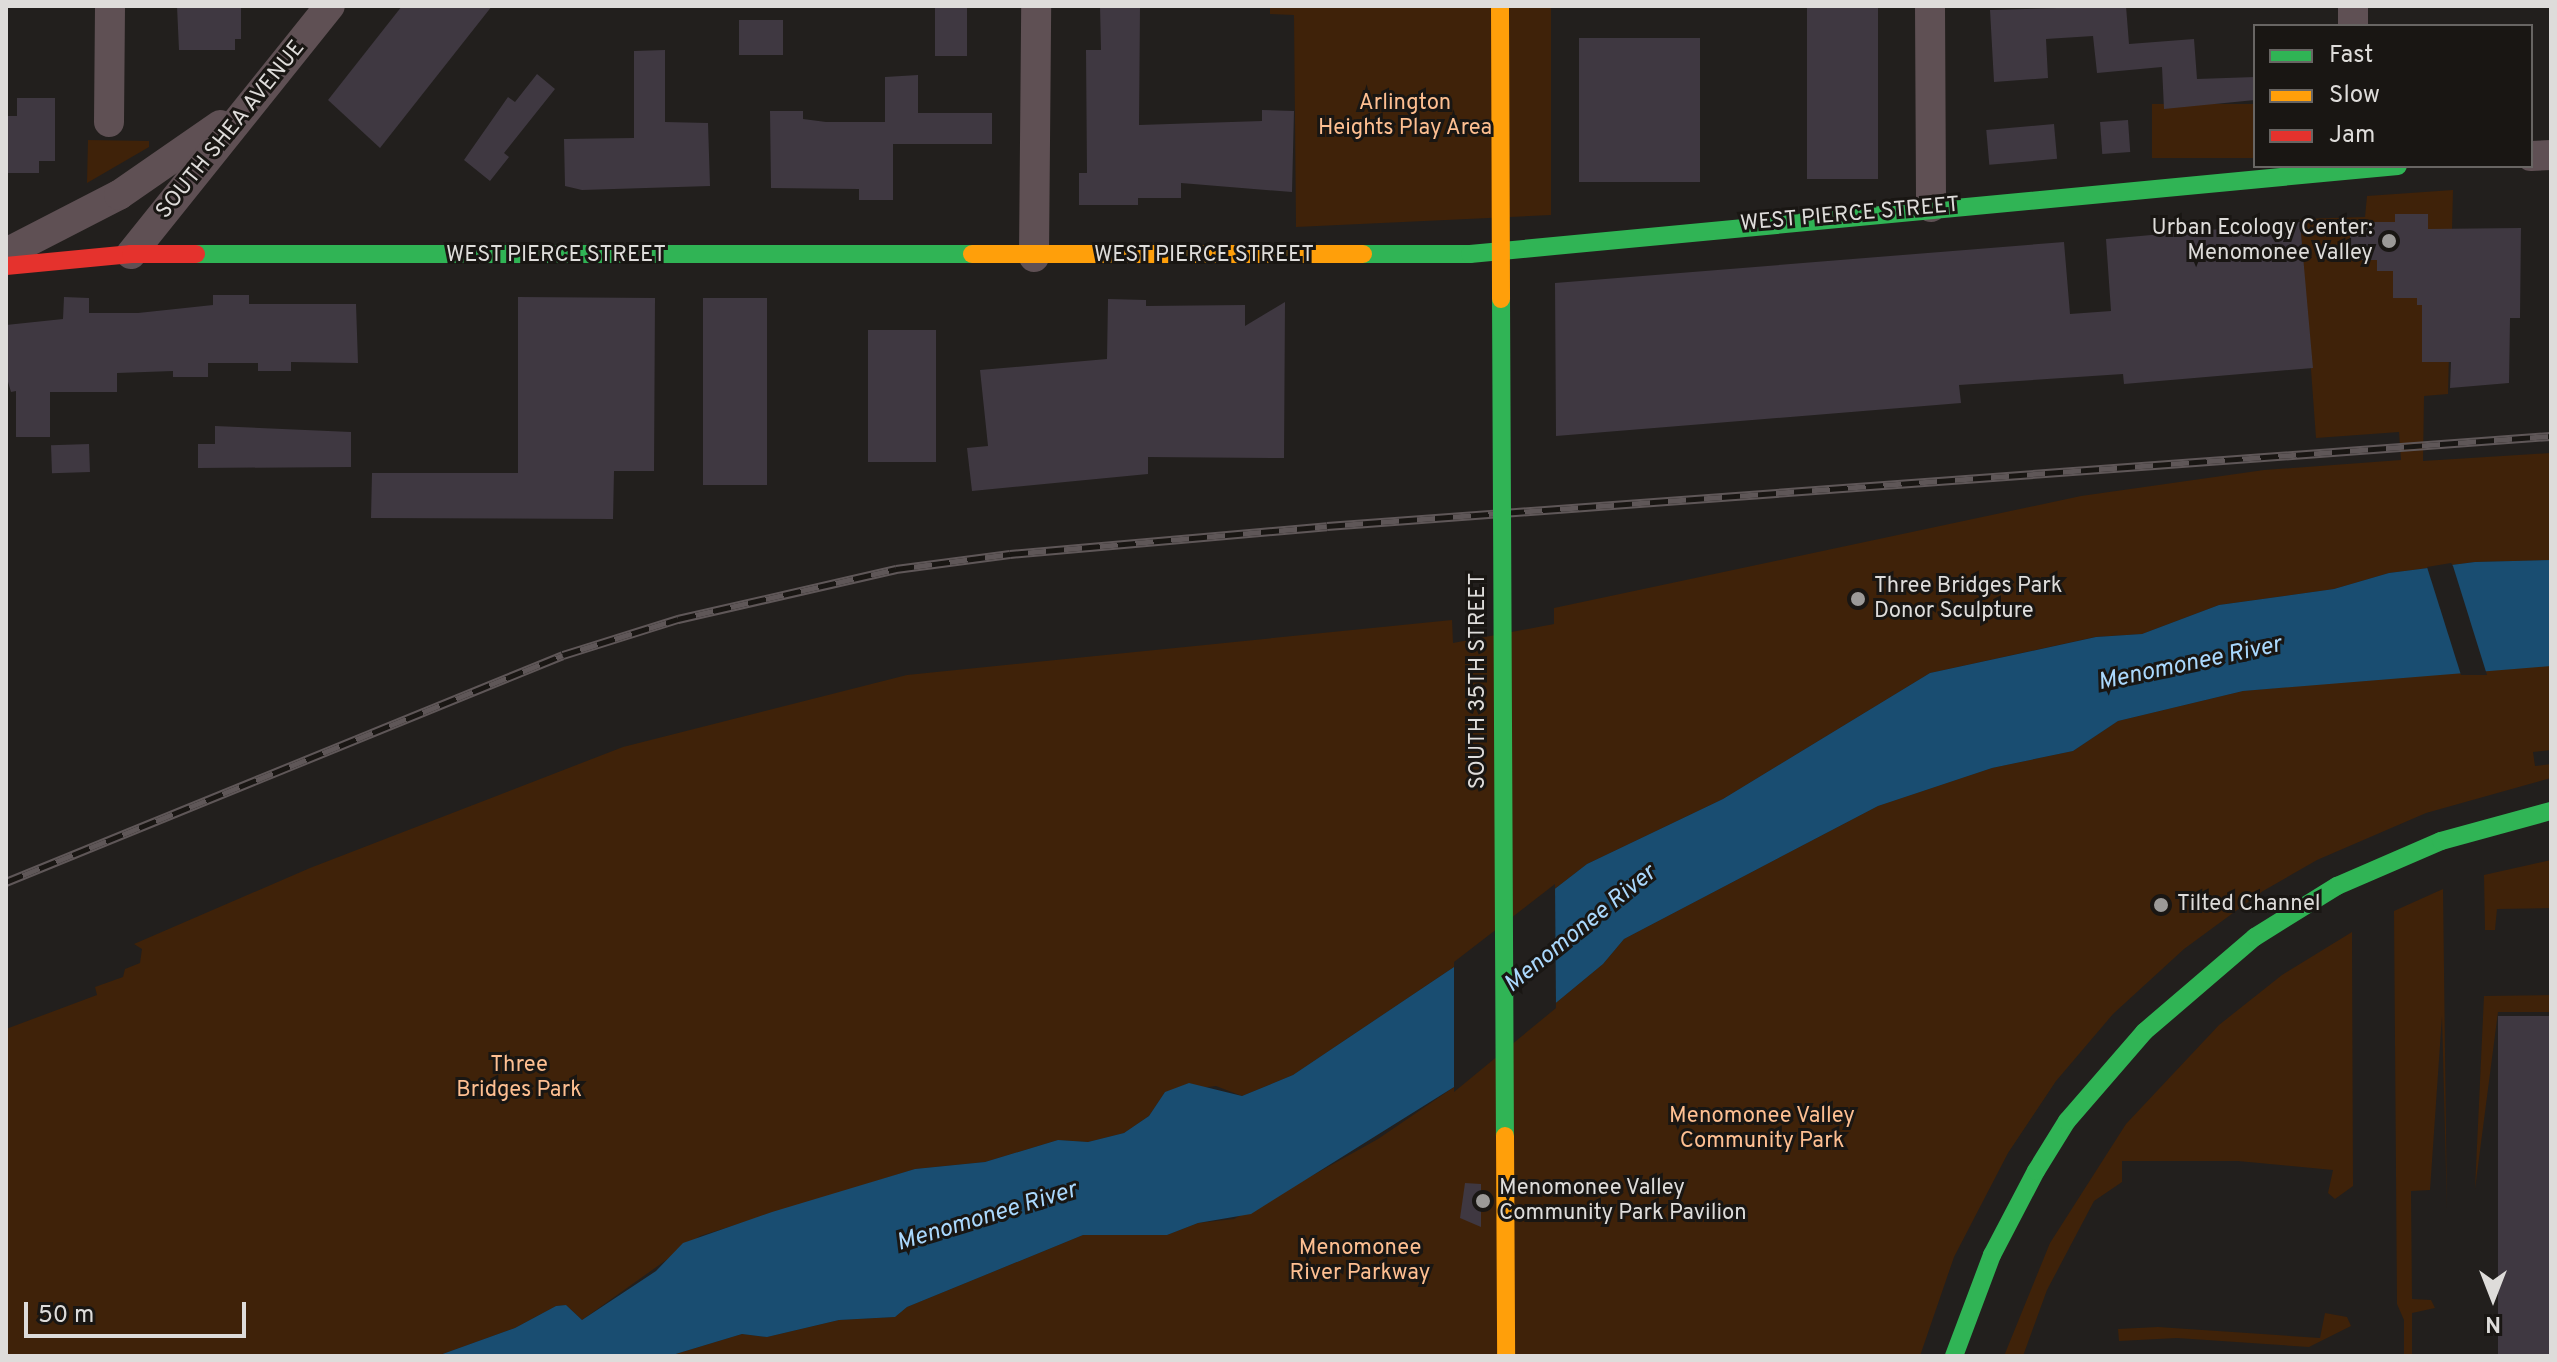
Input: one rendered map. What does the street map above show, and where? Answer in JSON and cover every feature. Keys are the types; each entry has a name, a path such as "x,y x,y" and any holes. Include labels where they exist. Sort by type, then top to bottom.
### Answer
{"street":[{"path":"109,122 110,6"},
{"name":"SOUTH SHEA AVENUE","path":"131,254 330,6"},
{"path":"1034,257 1036,6"},
{"name":"SOUTH 35TH STREET","path":"1500,6 1506,1356"},
{"path":"1930,6 1931,207"},
{"path":"6,253 119,195 257,98"},
{"name":"WEST PIERCE STREET","path":"6,266 131,254 1034,257 1470,254 2353,168"},
{"path":"1954,1356 1992,1255 2036,1171 2067,1121 2144,1032 2255,937 2337,886 2448,838 2551,811"}],"green space":[{"name":"Arlington Heights Play Area","path":"1270,6 1551,6 1551,215 1296,227 1294,15 1270,14"},
{"path":"2152,104 2253,104 2253,158 2152,158"},
{"path":"88,140 149,141 149,147 87,183"},
{"name":"Three Bridges Park","path":"2453,190 2448,394 2424,396 2423,461 2551,453 2551,560 2475,562 2389,573 2334,589 2219,605 2142,634 2095,637 1930,673 1723,799 1587,864 1454,967 1293,1075 1242,1096 1216,1086 1165,1092 1149,1116 1124,1133 1088,1142 1058,1140 985,1162 915,1169 700,1236 582,1320 566,1305 556,1306 515,1328 437,1356 6,1356 6,1029 97,995 95,987 123,977 125,969 140,963 142,949 134,944 310,868 623,747 907,675 1452,620 1453,643 1554,624 1554,608 2081,496 2264,470 2401,460 2399,432 2316,438 2300,219 2365,217 2367,196"},
{"name":"Menomonee Valley Community Park","path":"2511,666 2551,666 2551,750 2533,752 2535,766 2551,764 2551,778 2426,813 2317,860 2263,891 2184,949 2113,1014 2056,1081 2008,1153 1954,1257 1920,1356 669,1356 742,1334 767,1337 839,1320 895,1317 907,1307 1083,1235 1167,1235 1198,1223 1234,1219 1378,1139 1454,1087 1603,964 1624,939 1878,806 1992,768 2073,751 2118,721 2243,691"},
{"path":"2551,860 2551,908 2497,909 2495,930 2485,930 2484,875"},
{"path":"2443,889 2447,1211 2442,1016 2430,1190 2411,1191 2412,1299 2431,1300 2435,1308 2412,1313 2412,1356 2404,1356 2404,1320 2397,1304 2394,911"},
{"path":"2352,932 2353,1186 2335,1199 2328,1193 2333,1170 2238,1161 2122,1161 2122,1182 2094,1201 2047,1290 2023,1356 2004,1356 2050,1243 2126,1124 2219,1025 2282,975"},
{"path":"2551,995 2551,1012 2498,1012 2475,1189 2484,996"},
{"path":"2325,1313 2347,1317 2351,1326 2309,1347 2177,1338 2119,1341 2118,1329 2158,1327 2320,1338"}],"water":[{"name":"Menomonee River","path":"2551,560 2551,666 2243,691 2118,721 2073,751 1992,768 1878,806 1624,939 1603,964 1454,1087 1251,1214 1198,1223 1167,1235 1083,1235 907,1307 895,1317 839,1320 767,1337 742,1334 669,1356 437,1356 515,1328 556,1306 566,1305 582,1320 656,1271 683,1243 772,1212 915,1169 985,1162 1058,1140 1088,1142 1124,1133 1149,1116 1165,1092 1189,1083 1242,1096 1293,1075 1454,967 1587,864 1723,799 1930,673 2096,637 2142,634 2219,605 2334,589 2389,573 2475,562"}],"pier":[{"path":"2451,563 2487,675 2461,675 2427,567"},
{"path":"1555,884 1556,1008 1454,1092 1454,962"}],"building":[{"path":"177,6 241,6 241,39 235,39 235,50 179,50"},
{"path":"402,6 492,6 380,148 328,100"},
{"path":"935,6 967,6 967,56 935,56"},
{"path":"1100,6 1140,6 1139,125 1262,121 1262,110 1294,111 1292,192 1181,183 1181,198 1138,198 1138,205 1079,205 1079,173 1087,173 1086,50 1101,50"},
{"path":"1807,6 1878,6 1878,179 1807,179"},
{"path":"2126,6 2129,44 2194,39 2197,79 2253,77 2253,100 2164,109 2162,67 2097,73 2093,36 2046,39 2048,78 1994,82 1990,10"},
{"path":"739,20 783,20 783,55 739,55"},
{"path":"1579,38 1700,38 1700,182 1579,182"},
{"path":"665,50 665,122 708,123 710,186 582,190 565,186 564,139 634,138 634,51"},
{"path":"537,74 555,89 504,153 509,157 490,181 464,160 508,97 515,102"},
{"path":"918,75 918,113 992,113 992,144 893,144 893,200 859,200 859,189 771,188 770,111 803,111 803,119 826,122 885,122 885,77"},
{"path":"17,98 55,98 55,161 39,161 39,173 6,173 6,116 17,116"},
{"path":"2128,120 2130,152 2102,154 2100,122"},
{"path":"2054,124 2057,159 1989,165 1986,130"},
{"path":"2395,214 2428,214 2428,229 2521,228 2520,318 2510,318 2509,383 2450,388 2451,362 2422,362 2422,305 2417,305 2417,298 2393,298 2393,271 2377,271 2377,260 2350,260 2350,222 2395,222"},
{"path":"2300,222 2313,368 2124,384 2123,374 1959,385 1961,403 1556,436 1555,283 2064,242 2070,314 2111,311 2106,239"},
{"path":"213,295 249,295 249,304 356,304 358,363 291,362 291,371 258,371 258,363 208,363 208,377 173,377 173,371 117,373 117,392 50,392 50,437 16,437 16,391 11,392 6,375 6,325 63,319 64,297 89,298 89,313 138,313 213,305"},
{"path":"518,297 655,298 654,471 614,471 613,519 371,518 372,473 518,473"},
{"path":"703,298 767,298 767,485 703,485"},
{"path":"1108,299 1146,300 1146,306 1245,305 1245,326 1285,302 1284,458 1148,457 1148,474 972,491 967,448 988,446 980,370 1107,359"},
{"path":"868,330 936,330 936,462 868,462"},
{"path":"215,426 351,432 351,467 198,468 198,444 215,444"},
{"path":"89,444 90,472 52,473 51,445"},
{"path":"2498,1016 2551,1016 2551,1356 2498,1356"},
{"path":"1465,1183 1481,1184 1481,1227 1460,1218"}],"railway":[{"path":"6,882 563,655 678,619 896,569 1010,554 1327,526 2551,436"}],"traffic: fast":[{"path":"1363,254 1470,254 2377,168"},
{"path":"196,254 972,254"},
{"path":"1501,299 1505,1136"},
{"path":"1954,1356 1992,1255 2036,1171 2067,1121 2144,1032 2255,937 2337,886 2441,841 2551,811"}],"traffic: slow":[{"path":"1500,6 1501,299"},
{"path":"972,254 1363,254"},
{"path":"1505,1136 1506,1356"}],"traffic: jam":[{"path":"6,266 131,254 196,254"}],"place":[{"name":"Urban Ecology Center: Menomonee Valley","path":"2389,241"},
{"name":"Three Bridges Park Donor Sculpture","path":"1858,599"},
{"name":"Tilted Channel","path":"2161,905"},
{"name":"Menomonee Valley Community Park Pavilion","path":"1483,1201"}],"park label":[{"name":"Menomonee River Parkway","path":"1360,1260"}]}
